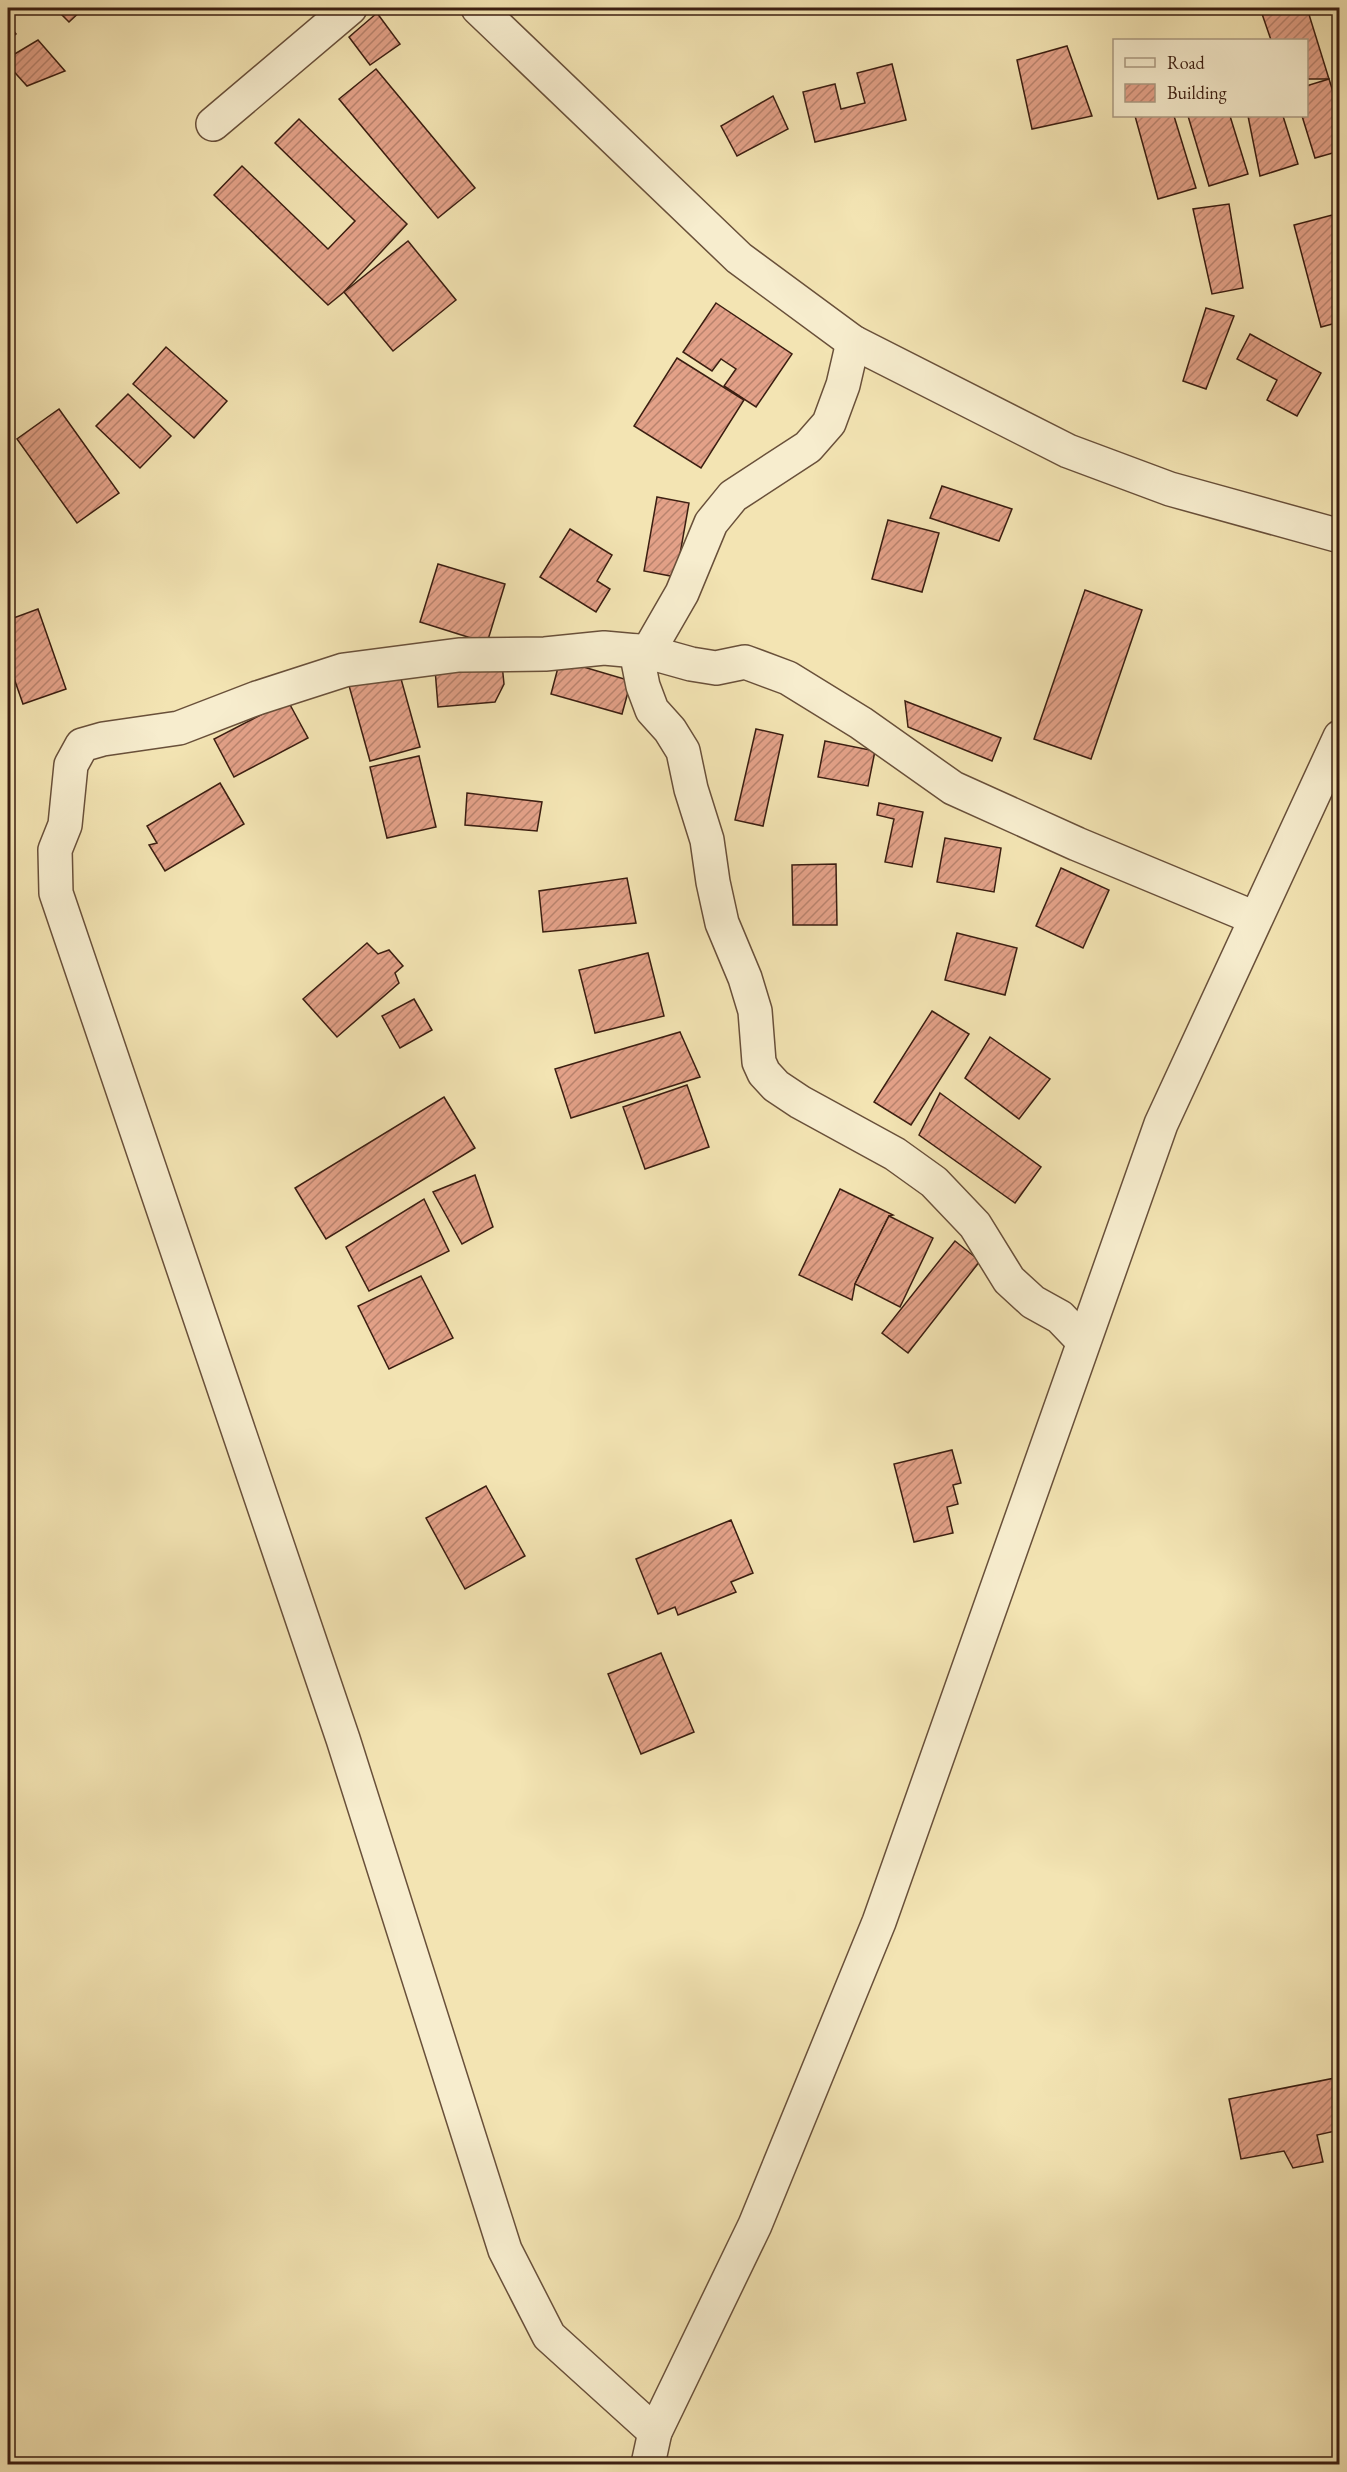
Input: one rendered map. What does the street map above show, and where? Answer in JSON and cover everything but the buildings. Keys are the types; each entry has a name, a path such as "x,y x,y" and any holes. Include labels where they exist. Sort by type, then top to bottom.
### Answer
{"street":[{"path":"213,124 350,8"},
{"path":"478,8 739,258 853,342 1068,451 1170,489 1340,536"},
{"path":"853,342 843,385 829,423 808,447 734,496 711,522 682,593 642,651 643,686 652,710 670,730 683,751 691,789 707,840 712,882 722,923 745,978 754,1011 759,1062 764,1073 776,1086 895,1154 933,1182 975,1225 1009,1280 1033,1302 1060,1317 1083,1341"},
{"path":"655,2432 549,2336 505,2250 343,1739 56,893 55,850 65,825 71,765 82,745 103,738 179,728 257,698 344,670 459,655 545,654 604,648 642,651 716,668 745,662 788,678 861,723 953,788 1077,844 1256,918"},
{"path":"648,2464 655,2432 755,2225 879,1922 1161,1124 1340,737"}]}
